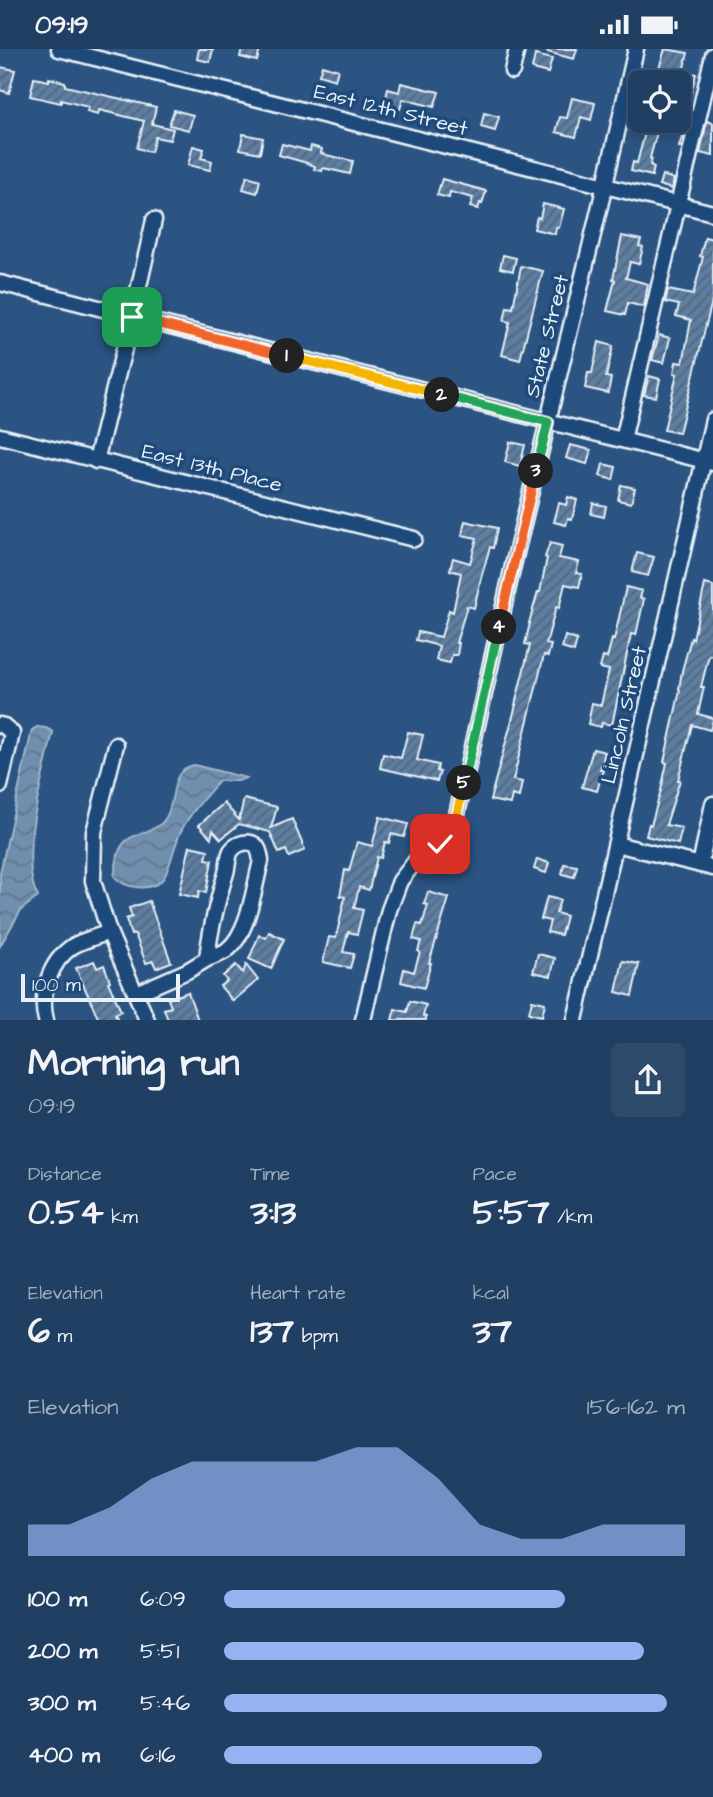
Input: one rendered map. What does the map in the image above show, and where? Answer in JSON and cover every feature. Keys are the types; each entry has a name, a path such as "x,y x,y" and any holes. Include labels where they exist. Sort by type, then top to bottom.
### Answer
{"street":[{"name":"East 12th Street","path":"60,49 713,213"},
{"path":"512,71 517,49"},
{"name":"State Street","path":"363,1020 389,910 400,881 418,858 440,844 457,814 636,49"},
{"path":"623,440 713,55"},
{"path":"96,461 154,220"},
{"path":"0,283 708,462"},
{"name":"Lincoln Street","path":"575,1020 708,462 713,420"},
{"name":"East 13th Place","path":"0,436 414,539"},
{"path":"0,725 12,733 0,786"},
{"path":"116,744 94,832 93,881 109,932 147,1020"},
{"path":"616,844 706,867 713,804"},
{"path":"137,993 226,951 236,941 242,930 261,861 257,846 250,843 239,844 231,852 216,904 207,959"},
{"path":"46,1020 45,988 57,961 73,946 109,932"}],"water":[{"path":"37,727 53,732 31,839 32,881 38,897 21,910 0,946 0,873 32,730"},
{"path":"194,765 246,778 219,781 203,799 180,833 163,879 145,887 124,884 114,876 120,849 129,839 161,824 169,812 180,773"}],"building":[{"path":"199,49 213,49 210,62 197,59"},
{"path":"242,49 260,49 257,61 240,57"},
{"path":"547,49 577,49 574,59 547,52"},
{"path":"665,49 688,53 683,70 659,68"},
{"path":"535,55 552,59 548,73 532,69"},
{"path":"322,65 338,70 335,80 319,75"},
{"path":"0,67 15,70 9,93 0,90"},
{"path":"691,73 696,74 691,93"},
{"path":"34,78 49,81 49,78 65,82 65,86 156,107 152,124 173,129 170,140 155,137 151,152 137,148 144,121 99,110 98,115 87,112 88,107 30,96"},
{"path":"401,83 439,92 434,107 403,99 400,109 384,105 388,89 399,92"},
{"path":"572,98 595,103 591,120 581,117 576,137 556,132 560,117 567,118"},
{"path":"174,110 193,115 189,130 169,125"},
{"path":"484,113 499,117 495,131 481,127"},
{"path":"707,121 713,123 713,156 700,153"},
{"path":"645,133 657,133 650,158 650,165 654,167 652,176 631,171 633,162 637,163"},
{"path":"683,133 685,133 682,147 679,147"},
{"path":"243,134 263,138 260,153 240,149"},
{"path":"282,144 310,151 311,146 322,149 321,153 326,155 353,161 350,174 323,168 322,171 314,169 315,166 279,155"},
{"path":"193,146 204,149 201,158 212,161 210,170 188,165"},
{"path":"662,175 674,179 672,189 659,185"},
{"path":"247,176 260,180 257,193 243,189"},
{"path":"442,179 486,191 482,204 480,203 478,209 470,207 473,198 450,192 449,198 437,195"},
{"path":"543,204 564,209 555,234 534,229"},
{"path":"622,236 641,240 639,246 643,247 639,264 630,262 626,278 648,284 644,307 628,303 625,315 607,311"},
{"path":"705,237 713,239 713,297 679,433 664,430 677,374 674,373 676,362 683,363 691,320 676,316 679,305 665,302 668,290 693,295"},
{"path":"503,255 516,258 513,271 500,268"},
{"path":"521,266 543,271 520,360 502,355 510,322 504,321 507,307 513,308"},
{"path":"659,335 670,338 664,363 652,360"},
{"path":"599,342 613,346 606,377 611,378 608,393 585,388 588,373 592,373"},
{"path":"649,376 660,379 656,397 644,395"},
{"path":"510,442 525,445 520,466 505,462"},
{"path":"570,445 591,450 587,464 566,458"},
{"path":"603,464 616,467 613,480 600,476"},
{"path":"621,485 635,488 631,503 618,500"},
{"path":"568,497 577,500 572,519 568,518 566,525 554,522 559,503 566,505"},
{"path":"593,503 606,506 604,517 591,514"},
{"path":"465,521 497,528 474,608 467,606 456,643 459,643 457,655 452,655 450,663 436,660 439,646 416,640 418,632 441,637 449,610 453,612 461,573 450,570 453,558 470,563 477,538 462,535"},
{"path":"550,543 562,546 559,558 579,562 576,573 582,574 579,587 565,584 559,608 556,607 546,644 551,645 548,656 544,655 513,780 522,782 519,797 512,795 510,804 490,800 516,705 530,645 525,644 529,623 540,592"},
{"path":"637,553 654,557 648,576 632,572"},
{"path":"705,584 713,586 713,656 709,655 698,714 713,720 710,730 692,725 680,780 666,825 682,828 678,844 646,836 661,790 682,671 691,638 693,639"},
{"path":"626,587 642,591 640,598 644,599 636,635 631,634 612,725 602,723 601,727 588,724 592,703 601,705 609,670 600,668 603,657 607,658 612,639 614,640"},
{"path":"565,636 577,640 574,652 562,648"},
{"path":"408,732 423,735 417,760 438,765 437,771 440,772 437,781 380,768 383,754 401,758"},
{"path":"593,749 605,752 597,791 582,787"},
{"path":"244,799 277,807 271,828 292,819 305,850 289,857 286,850 279,853 270,832 239,824 221,839 213,830 211,838 199,825 224,803 239,820"},
{"path":"380,817 408,824 404,837 391,834 389,843 385,842 381,858 377,857 369,890 359,887 354,908 363,910 357,934 348,932 343,952 354,954 350,968 323,962 329,937 336,938 345,897 340,896 345,870 349,871 357,842 372,846"},
{"path":"190,846 208,850 206,859 212,860 206,893 199,891 198,898 179,894"},
{"path":"537,859 549,863 546,873 534,869"},
{"path":"564,864 577,866 574,877 562,874"},
{"path":"428,892 449,898 424,988 401,982 404,969 414,972 420,952 421,941 413,939 417,924 422,925 428,905 424,904"},
{"path":"547,897 560,900 556,913 566,916 561,935 547,932 550,921 541,919"},
{"path":"149,901 171,962 156,968 153,961 146,963 126,919 132,917 129,908"},
{"path":"269,932 284,939 271,969 249,959 259,935 266,938"},
{"path":"538,954 555,958 551,976 533,972"},
{"path":"94,961 97,968 104,965 110,981 108,982 121,1011 115,1014 118,1020 99,1020 76,968"},
{"path":"623,961 639,964 632,996 616,992"},
{"path":"236,965 243,973 246,965 258,980 233,1001 220,986 227,981 223,976"},
{"path":"188,992 198,1020 168,1020 164,1009 171,1007 168,999"},
{"path":"532,1000 545,1003 542,1016 529,1013"},
{"path":"410,1001 426,1005 423,1016 426,1020 392,1020 395,1009 407,1012"}],"route":[{"path":"132,317 548,422 457,814 440,844"}]}
